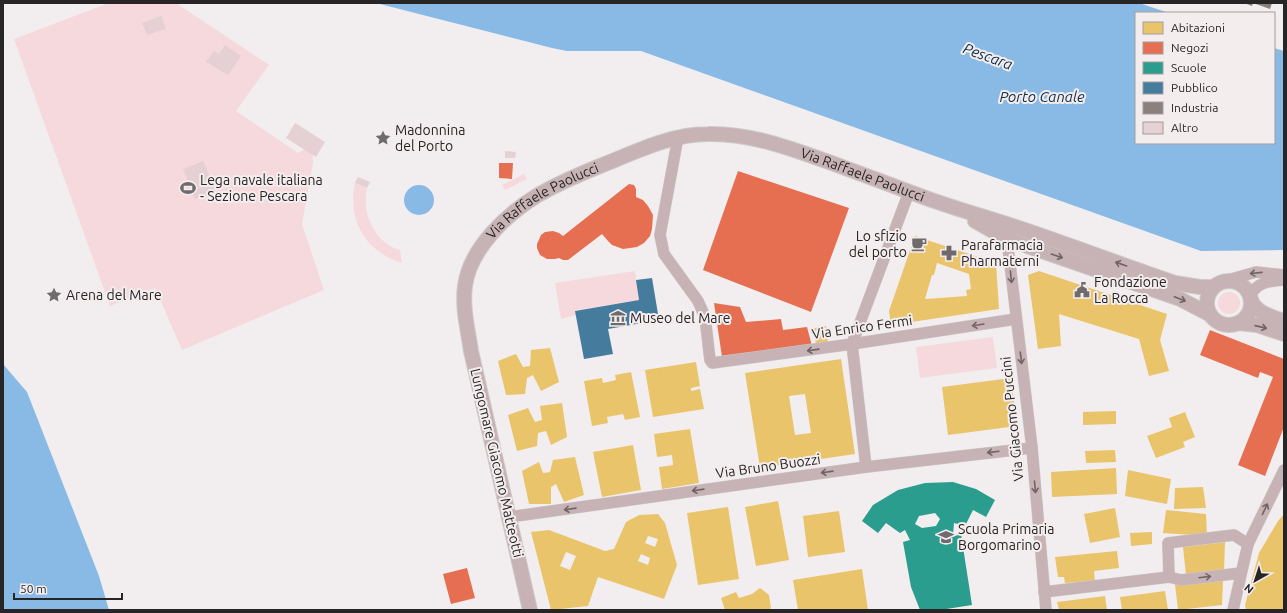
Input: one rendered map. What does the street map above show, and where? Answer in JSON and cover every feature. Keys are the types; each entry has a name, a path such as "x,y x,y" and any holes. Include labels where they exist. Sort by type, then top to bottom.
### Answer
{"street":[{"name":"Via Raffaele Paolucci","path":"465,316 465,285 471,263 478,251 495,230 515,212 546,190 636,151 678,137 708,134 729,135 758,140 800,151 952,208 1180,299 1209,314"},
{"name":"Via Enrico Fermi","path":"678,137 660,235 664,254 698,301 704,317 710,360 712,363 852,344 1016,319"},
{"path":"866,467 852,344 909,192"},
{"name":"Via Raffaele Paolucci","path":"1010,232 1175,283 1200,287 1212,287"},
{"name":"Via Giacomo Puccini","path":"1010,232 1016,319 1032,448 1046,610"},
{"path":"1284,275 1256,272 1219,283 1212,287 1208,293 1206,300 1209,314 1217,322 1222,324 1233,325 1238,323 1247,316 1251,305 1250,298 1254,289 1261,284 1284,280"},
{"path":"1228,280 1242,285 1254,306 1259,310 1284,321"},
{"name":"Lungomare Giacomo Matteotti","path":"465,316 471,351 530,610"},
{"path":"1238,323 1257,325 1284,334"},
{"name":"Via Bruno Buozzi","path":"509,517 866,467 1032,448"},
{"path":"1233,610 1248,544 1284,470"},
{"path":"1169,578 1168,543 1234,535 1248,544"},
{"path":"1044,592 1169,578 1181,580 1241,572"}],"shaded area":[{"name":"Lega navale italiana - Sezione Pescara","path":"109,3 176,3 269,65 236,111 298,153 309,146 312,148 313,163 302,224 324,290 182,350 155,288 110,306 14,39"},
{"path":"524,174 527,179 505,190 502,185"},
{"path":"355,183 367,188 366,207 372,226 383,241 400,250 402,263 389,258 378,251 369,243 362,233 354,210 353,197"},
{"path":"635,271 639,300 576,310 576,315 561,319 555,283"},
{"path":"1229,292 1237,295 1240,303 1237,311 1229,314 1221,311 1218,303 1221,295"},
{"path":"993,337 997,368 920,378 916,347"}],"water":[{"name":"Porto Canale","path":"376,3 1139,3 1166,12 1135,12 1135,144 1275,144 1275,48 1284,51 1284,250 1201,251 641,51 567,51"},
{"path":"419,185 430,189 434,200 430,211 419,215 408,211 404,200 408,189"},
{"path":"3,364 27,392 99,576 109,610 3,610"}],"building: Abitazioni":[{"path":"915,236 996,263 999,309 891,325 889,311","holes":["937,263 969,274 971,289 966,290 967,296 925,299"]},
{"path":"1039,271 1167,314 1160,340 1169,371 1149,376 1139,339 1059,314 1061,346 1038,349 1028,275"},
{"path":"826,326 828,343 816,345 814,328"},
{"path":"550,348 559,382 541,391 533,375 527,378 525,394 506,395 498,361 516,354 523,367 530,366 531,350"},
{"path":"841,359 855,454 760,468 745,373","holes":["805,394 811,433 795,435 789,396"]},
{"path":"696,362 700,386 691,388 691,391 700,389 704,409 653,417 645,370"},
{"path":"631,372 640,417 625,420 623,414 607,417 608,423 592,426 584,381 602,378 603,383 616,380 615,375"},
{"path":"1011,378 1017,426 948,435 942,387"},
{"path":"562,403 567,437 551,445 546,431 538,433 537,446 517,451 508,415 528,408 535,422 542,420 540,406"},
{"path":"1116,411 1116,424 1083,425 1083,412"},
{"path":"1185,412 1195,437 1183,442 1185,447 1156,458 1147,436 1172,427 1169,418"},
{"path":"690,429 699,483 662,489 659,467 673,465 672,455 657,457 654,434"},
{"path":"633,445 641,490 602,497 593,452"},
{"path":"1115,450 1116,462 1086,463 1085,451"},
{"path":"575,457 584,495 564,502 556,484 551,487 551,504 529,504 522,471 539,462 543,473 550,472 553,460"},
{"path":"1116,468 1117,494 1052,497 1051,472"},
{"path":"1128,470 1171,479 1167,504 1125,496"},
{"path":"1203,487 1206,508 1174,509 1175,488"},
{"path":"778,501 789,560 756,566 745,507"},
{"path":"728,507 739,579 698,585 687,513"},
{"path":"1115,508 1120,537 1090,543 1084,514"},
{"path":"1166,510 1206,514 1207,536 1163,533"},
{"path":"839,511 845,552 808,557 803,516"},
{"path":"658,514 665,523 677,565 664,599 598,577 588,606 551,610 531,532 549,530 605,551 614,549 626,522 639,515","holes":["648,536 658,539 655,547 645,543","566,552 576,556 570,570 560,566","641,554 650,558 648,565 638,561"]},
{"path":"1284,514 1284,610 1246,610 1245,605 1259,553 1278,521"},
{"path":"1152,532 1152,544 1131,546 1130,533"},
{"path":"1225,542 1224,571 1186,575 1183,547"},
{"path":"1117,551 1119,568 1094,571 1095,581 1065,583 1064,577 1058,577 1055,557"},
{"path":"862,569 868,610 798,610 793,580"},
{"path":"1223,581 1222,605 1178,610 1175,584"},
{"path":"760,588 769,595 771,608 769,610 725,610 721,598 736,592 739,598 752,594"},
{"path":"1165,591 1168,610 1122,610 1120,597"},
{"path":"1105,596 1107,610 1059,610 1057,602"}],"building: Negozi":[{"path":"499,163 513,163 512,179 499,178"},
{"path":"738,171 849,208 811,312 703,270"},
{"path":"629,184 634,185 636,189 636,197 643,200 653,215 650,236 644,243 637,247 623,249 612,245 602,234 568,260 559,258 547,259 540,255 537,244 541,235 545,232 553,231 563,236"},
{"path":"714,303 740,307 746,322 781,319 783,330 807,327 812,346 722,357"},
{"path":"1210,330 1284,359 1284,427 1265,476 1238,465 1273,377 1260,372 1258,378 1200,355"},
{"path":"467,568 475,598 451,604 443,574"}],"building: Scuole":[{"path":"953,482 976,489 995,500 986,517 973,510 965,526 954,523 953,535 961,534 972,605 940,610 920,610 911,587 903,542 910,540 905,530 900,533 886,523 878,533 862,521 873,505 898,490 925,483","holes":["935,513 940,519 936,526 922,528 915,524 919,516"]}],"building: Pubblico":[{"name":"Museo del Mare","path":"652,278 659,320 608,329 613,354 584,359 575,311 639,300 636,280"}],"building: Industria":[{"path":"1244,3 1253,3 1252,6"},
{"path":"1253,3 1272,3 1270,9"}],"building: Altro":[{"path":"161,16 166,29 147,35 142,23"},
{"path":"225,45 241,56 228,75 206,62 214,51 219,54"},
{"path":"295,123 325,142 316,157 286,138"},
{"path":"505,151 516,152 515,158 505,158"},
{"path":"203,161 216,191 195,199 183,169"},
{"path":"358,177 370,182 367,188 355,183"}],"place":[{"name":"Madonnina del Porto","path":"383,138"},
{"name":"Lega navale italiana - Sezione Pescara","path":"188,188"},
{"name":"Lo sfizio del porto","path":"919,244"},
{"name":"Parafarmacia Pharmaterni","path":"949,253"},
{"name":"Fondazione La Rocca","path":"1082,290"},
{"name":"Arena del Mare","path":"54,295"},
{"name":"Museo del Mare","path":"618,318"},
{"name":"Scuola Primaria Borgomarino","path":"946,537"}],"water label":[{"name":"Pescara","path":"988,56"}]}
